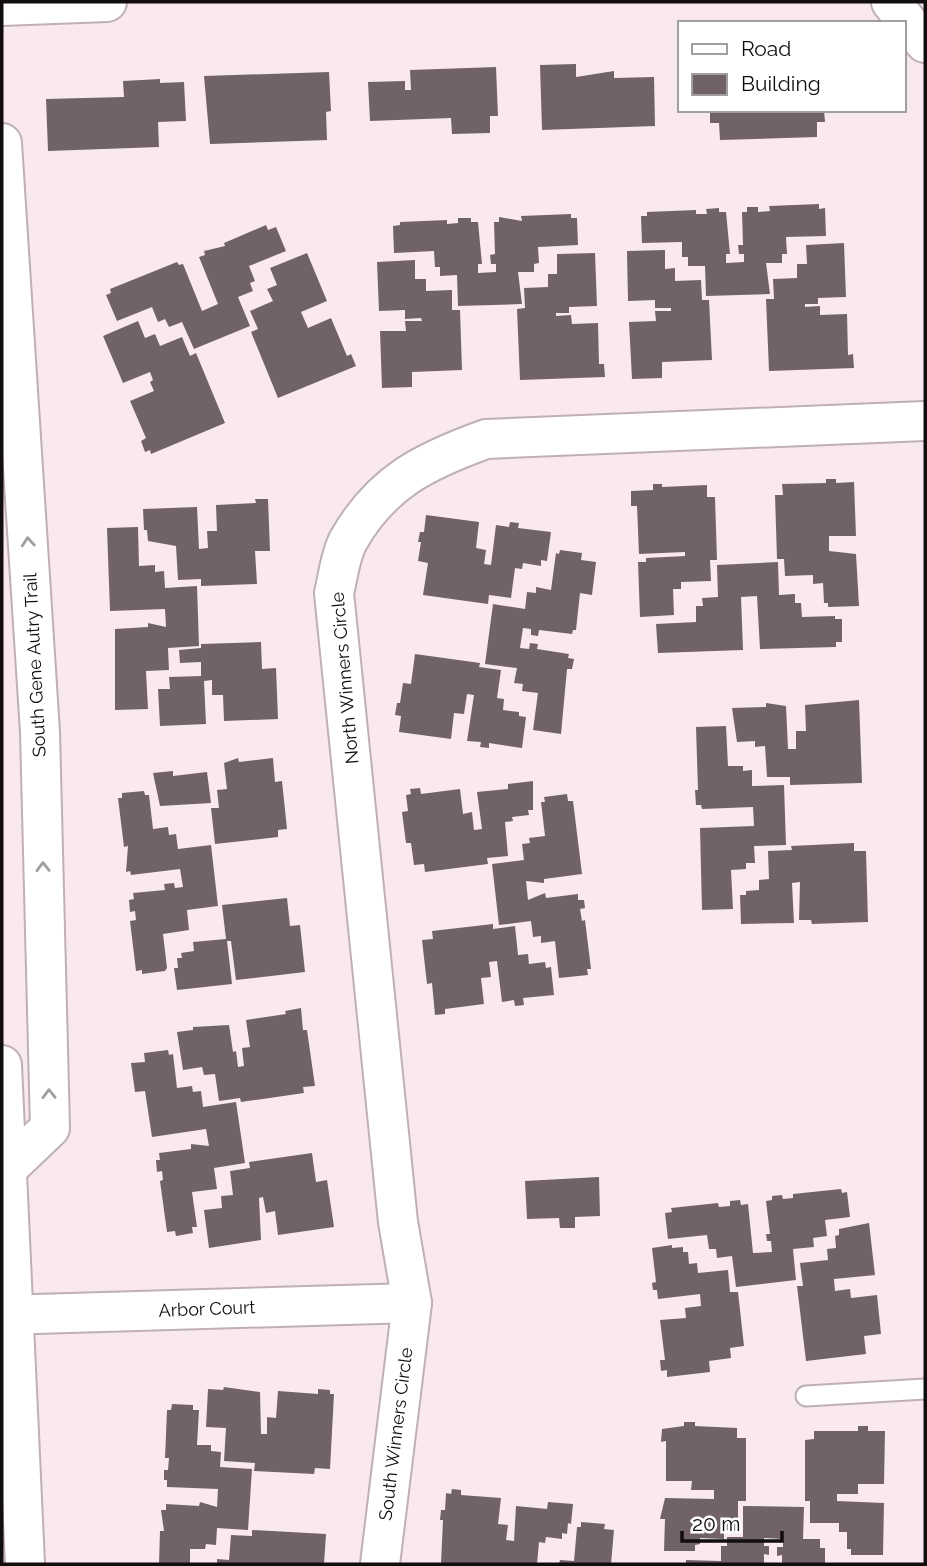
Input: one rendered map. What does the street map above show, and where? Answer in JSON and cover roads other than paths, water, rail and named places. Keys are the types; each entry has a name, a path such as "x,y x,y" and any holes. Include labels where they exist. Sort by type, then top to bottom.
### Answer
{"street":[{"path":"2,6 107,2"},
{"path":"891,2 925,43"},
{"name":"South Gene Autry Trail","path":"2,143 40,732 50,1128 7,1169"},
{"name":"North Winners Circle","path":"412,1303 398,1222 334,593 347,543 387,488 433,458 486,439 925,421"},
{"path":"2,1065 7,1169 8,1315 26,1564"},
{"name":"Arbor Court","path":"8,1315 412,1303"},
{"name":"South Winners Circle","path":"380,1564 412,1303"}],"lane":[{"path":"806,1396 925,1389"}]}
